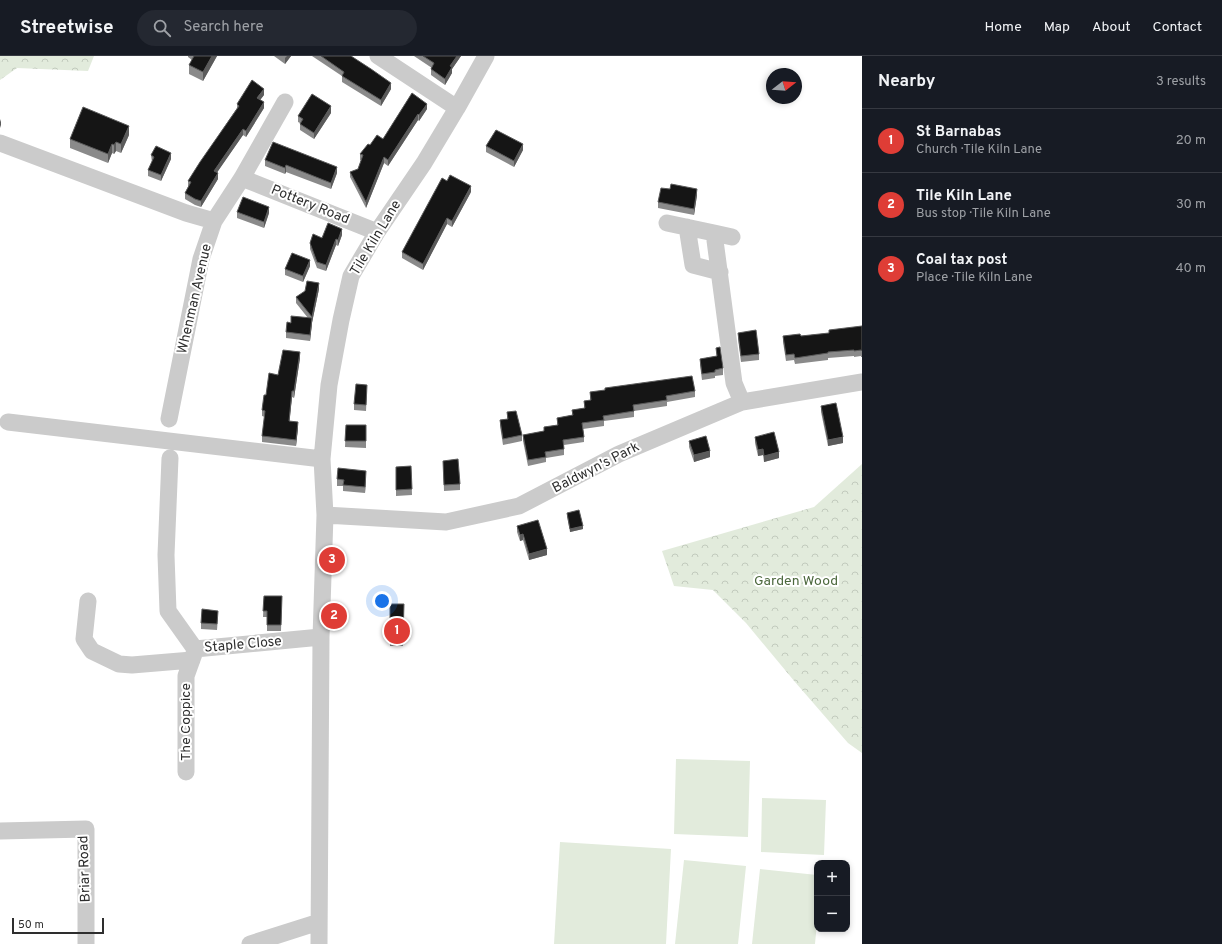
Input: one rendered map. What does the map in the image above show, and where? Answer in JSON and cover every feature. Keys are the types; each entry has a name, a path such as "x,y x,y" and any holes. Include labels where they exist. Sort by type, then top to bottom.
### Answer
{"street":[{"path":"378,56 457,108"},
{"name":"Tile Kiln Lane","path":"319,944 321,637 324,515 322,459 329,385 340,320 351,276 377,232 424,163 486,56"},
{"name":"Whenman Avenue","path":"169,419 201,259 214,221 242,178 285,102"},
{"path":"0,143 186,213 214,221"},
{"name":"Pottery Road","path":"242,178 377,232"},
{"path":"667,223 732,237"},
{"path":"687,227 693,266 720,272"},
{"path":"714,233 734,383 742,402"},
{"name":"Baldwyn's Park","path":"324,515 446,522 519,506 619,454 742,402 862,382"},
{"path":"8,422 322,459"},
{"name":"Staple Close","path":"170,458 166,555 168,612 194,654 321,637"},
{"path":"88,601 84,639 92,651 119,664 132,665 194,654"},
{"name":"The Coppice","path":"186,772 186,676 194,654"},
{"name":"Briar Road","path":"0,831 86,829 86,944"},
{"path":"250,944 319,922"}],"green space":[{"path":"0,56 94,56 88,71 17,68 0,80"},
{"name":"Garden Wood","path":"862,464 862,753 848,743 746,623 713,590 674,586 662,551 814,507"},
{"path":"676,759 750,761 748,837 674,834"},
{"path":"762,798 826,800 824,855 761,852"},
{"path":"560,842 671,849 666,944 554,944"},
{"path":"684,860 746,866 738,944 675,944"},
{"path":"760,869 814,875 814,932 816,932 815,944 752,944"}],"building":[{"path":"194,56 212,56 203,72 189,65"},
{"path":"321,56 351,56 391,83 381,100 342,76 344,72"},
{"path":"423,56 457,56 450,66 452,67 445,79 431,69 434,63"},
{"path":"252,80 264,89 257,98 264,102 246,131 243,129 214,171 218,173 201,201 195,199 185,193 191,182 188,181 239,106 237,104"},
{"path":"412,93 427,104 419,115 418,114 388,160 384,157 366,202 350,172 358,169 363,155 360,154 368,144 370,145 377,135 383,139"},
{"path":"312,94 331,106 314,133 300,124 303,119 298,116"},
{"path":"83,107 129,126 121,144 116,142 114,145 112,144 108,154 70,139"},
{"path":"496,130 523,144 514,161 486,146"},
{"path":"273,142 337,167 331,183 286,165 285,168 265,160"},
{"path":"156,146 171,153 161,175 148,170 154,157 151,155"},
{"path":"450,175 471,186 452,221 447,218 423,264 402,252 442,178 447,181"},
{"path":"671,184 697,189 694,209 658,202 661,188 670,189"},
{"path":"243,197 269,207 264,222 237,212"},
{"path":"328,223 342,229 338,240 336,239 326,265 317,262 310,243 313,234 322,238"},
{"path":"292,253 310,260 303,276 285,269"},
{"path":"307,281 319,283 312,317 296,297 305,291"},
{"path":"291,316 312,318 310,335 286,332 287,322 291,323"},
{"path":"862,326 861,351 854,350 828,352 795,358 794,354 786,355 783,336 829,333 829,330"},
{"path":"756,330 759,354 741,356 738,333"},
{"path":"720,347 723,368 715,370 715,372 702,374 700,359 717,356 716,348"},
{"path":"283,350 300,352 294,391 292,391 289,421 298,422 296,440 262,436 265,411 262,410 269,373 278,375"},
{"path":"692,376 695,391 666,396 667,400 633,405 634,411 603,416 604,420 582,423 584,437 563,440 564,449 545,452 546,457 528,460 523,435 544,431 544,427 558,425 557,418 573,415 572,410 585,408 584,401 591,400 590,392 605,390 605,388"},
{"path":"356,384 367,385 366,405 354,404"},
{"path":"836,403 843,437 828,440 821,406"},
{"path":"516,411 522,435 503,439 500,420 508,419 507,412"},
{"path":"346,425 366,425 366,441 345,441"},
{"path":"774,432 779,452 764,456 763,449 758,450 755,437"},
{"path":"706,436 710,451 694,455 689,441"},
{"path":"458,459 460,484 444,485 443,461"},
{"path":"411,466 412,489 396,490 396,467"},
{"path":"338,468 366,471 365,487 343,485 344,480 337,479"},
{"path":"579,510 583,526 570,529 567,513"},
{"path":"538,520 547,549 529,554 523,534 520,535 517,526"},
{"path":"264,596 282,596 281,625 267,625 267,611 263,611"},
{"path":"390,604 404,604 403,635 390,634"},
{"path":"202,609 218,611 217,624 201,623"}],"place":[{"name":"Coal tax post","path":"332,560"},
{"name":"Tile Kiln Lane","path":"334,616"},
{"name":"St Barnabas","path":"397,631"}]}
